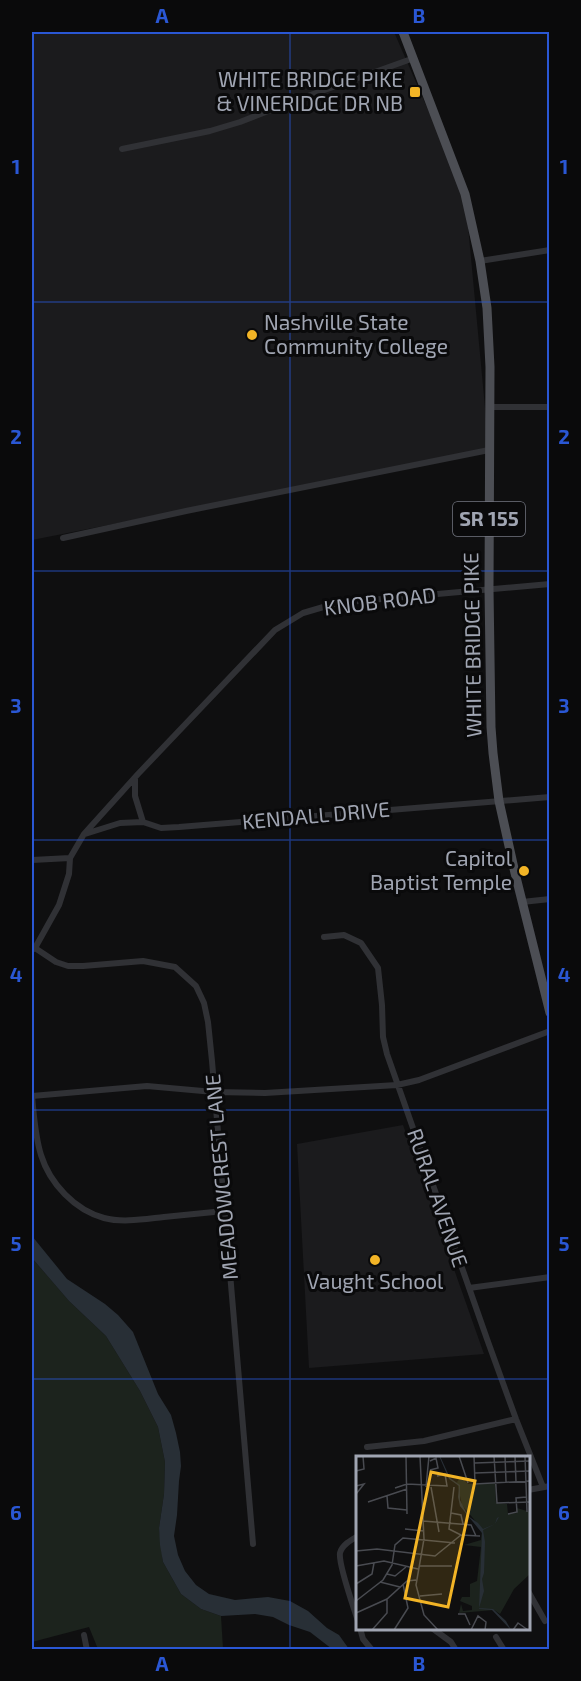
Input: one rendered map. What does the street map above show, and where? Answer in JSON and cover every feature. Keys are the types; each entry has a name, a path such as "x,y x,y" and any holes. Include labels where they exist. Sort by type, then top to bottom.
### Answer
{"main road":[{"name":"WHITE BRIDGE PIKE","path":"404,32 465,194 480,261 488,320 490,368 491,727 499,801 549,1013"}],"street":[{"path":"122,149 210,131 240,122 414,58"},
{"path":"480,261 549,250"},
{"path":"489,407 549,407"},
{"path":"63,538 178,512 489,450"},
{"name":"KNOB ROAD","path":"33,949 59,905 69,874 70,858 84,834 275,630 303,614 336,603 549,584"},
{"path":"135,778 135,796 143,822"},
{"name":"KENDALL DRIVE","path":"84,834 120,823 143,822 161,828 179,827 549,797"},
{"path":"32,860 70,858"},
{"path":"522,902 549,899"},
{"name":"RURAL AVENUE","path":"324,936 344,935 361,943 378,968 383,1037 397,1085 516,1419 546,1486"},
{"name":"MEADOWCREST LANE","path":"33,949 68,966 142,961 175,968 196,986 204,1003 208,1022 253,1544"},
{"path":"224,1211 137,1220 106,1218 89,1212 72,1200 56,1183 42,1158 37,1140 32,1096 147,1086 214,1092 265,1093 397,1085 419,1080 549,1031"},
{"path":"469,1288 549,1277"},
{"path":"367,1447 424,1441 516,1419"},
{"path":"530,1490 546,1486"},
{"path":"356,1537 346,1544 340,1554 356,1616"},
{"path":"530,1595 545,1622"},
{"path":"360,1630 363,1639 372,1650"},
{"path":"433,1630 451,1642 456,1650"},
{"path":"84,1635 87,1650"},
{"path":"496,1637 504,1650"}],"shaded area":[{"name":"Nashville State Community College","path":"32,32 394,32 465,194 489,450 32,540"},
{"path":"403,1125 484,1354 309,1368 297,1144"},
{"path":"32,1236 67,1279 105,1304 133,1332 158,1394 171,1415 181,1466 174,1536 178,1555 185,1571 196,1585 209,1594 235,1600 268,1597 290,1601 308,1611 327,1628 339,1635 349,1649 332,1649 310,1632 273,1617 255,1614 221,1616 201,1609 181,1594 163,1562 160,1545 159,1528 164,1494 165,1462 158,1427 140,1391 106,1336 69,1301 32,1258"},
{"path":"32,1258 69,1301 106,1336 140,1391 158,1427 165,1462 164,1494 159,1528 163,1562 181,1594 201,1609 221,1616 223,1649 98,1649 89,1627 32,1642"}],"place":[{"name":"WHITE BRIDGE PIKE & VINERIDGE DR NB","path":"415,92"},
{"name":"Nashville State Community College","path":"252,335"},
{"name":"Capitol Baptist Temple","path":"524,871"},
{"name":"Vaught School","path":"375,1260"}]}
